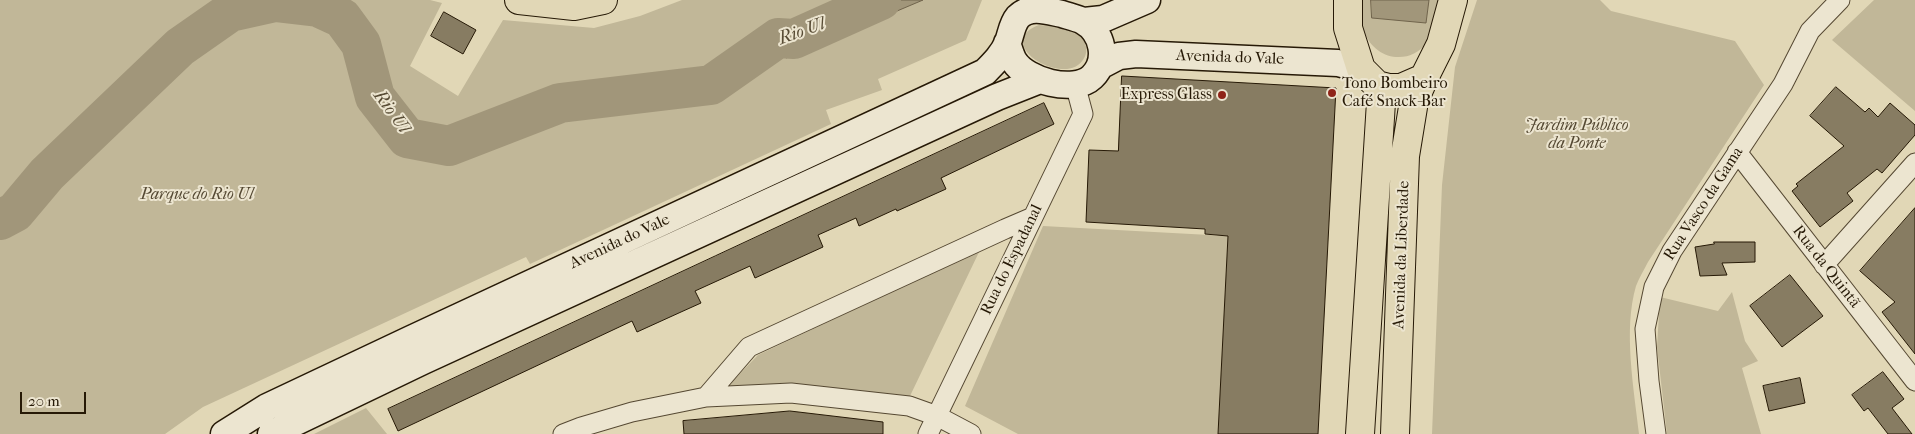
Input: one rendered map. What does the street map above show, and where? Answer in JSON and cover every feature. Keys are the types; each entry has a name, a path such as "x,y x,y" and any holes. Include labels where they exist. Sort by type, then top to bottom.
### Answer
{"main road":[{"path":"519,0 574,6 603,0"},
{"name":"Avenida do Vale","path":"224,434 267,407 986,72 998,60 1007,43 1010,31 1027,5 1084,21 1103,19 1146,0"},
{"name":"Avenida da Liberdade","path":"1348,0 1348,28 1381,102 1360,434"},
{"name":"Avenida da Liberdade","path":"1395,434 1405,156 1414,101 1441,44 1453,0"},
{"path":"1084,21 1097,34 1102,50 1100,66"},
{"path":"1007,43 1014,61 1025,72 1040,80 1065,86 1075,84"},
{"name":"Avenida do Vale","path":"1075,84 1084,83 1093,77 1100,66 1119,56 1136,54 1338,63 1369,77"},
{"path":"1369,77 1389,88 1401,88 1424,78"},
{"name":"Avenida do Vale","path":"271,434 423,361 996,97 1040,80"}],"street":[{"name":"Rua Vasco da Gama","path":"1656,434 1645,329 1654,287 1672,251 1782,84 1810,31 1840,0"},
{"name":"Rua do Espadanal","path":"928,434 1083,114 1075,84"},
{"name":"Rua da Quintã","path":"1737,152 1915,381"},
{"path":"1824,265 1915,163"},
{"path":"706,397 750,347 1005,229 1033,218"},
{"path":"563,434 632,412 706,397 791,394 909,406 937,416 971,434"}],"green space":[{"name":"Parque do Rio Ul","path":"0,0 430,0 442,3 410,66 458,96 503,20 594,28 640,16 682,0 982,0 966,40 878,79 882,90 826,110 831,124 530,264 526,257 203,407 165,434 0,434"},
{"path":"1362,0 1439,0 1436,21 1431,37 1420,49 1412,54 1393,57 1384,54 1369,41 1364,31 1361,16"},
{"name":"Jardim Público da Ponte","path":"1477,0 1600,0 1611,11 1735,41 1764,85 1648,262 1636,286 1630,321 1630,340 1632,379 1639,434 1432,434 1442,185 1455,67"},
{"path":"1874,0 1915,0 1915,111 1832,40"},
{"path":"1039,25 1066,29 1080,36 1086,46 1085,57 1082,62 1073,68 1067,69 1045,65 1035,60 1024,46 1023,38 1028,31"},
{"path":"1043,226 1228,236 1218,434 1018,434 965,406"},
{"path":"980,250 910,396 795,384 727,387 758,355"},
{"path":"1732,292 1745,341 1758,361 1742,368 1761,434 1667,434 1657,347 1660,297 1718,311"},
{"path":"366,408 387,434 314,434"}],"water":[{"path":"851,0 923,0 786,58 775,32"},
{"path":"1371,0 1429,0 1426,23 1372,18"}],"building":[{"path":"444,12 476,30 463,54 431,36"},
{"path":"1122,76 1336,88 1318,434 1218,434 1228,236 1205,234 1205,229 1086,222 1089,150 1118,151"},
{"path":"1836,87 1865,112 1869,108 1878,117 1890,103 1915,125 1915,135 1882,173 1877,169 1847,193 1853,201 1820,227 1792,191 1798,186 1796,184 1844,146 1810,116"},
{"path":"1044,103 1054,124 941,178 946,189 859,226 856,218 818,235 823,247 755,278 750,266 695,291 701,303 637,332 632,321 398,431 388,409"},
{"path":"1915,208 1915,354 1882,312 1895,302 1860,271"},
{"path":"1714,242 1755,242 1755,262 1722,263 1727,275 1700,276 1695,247 1714,244"},
{"path":"1790,275 1823,316 1782,347 1750,306"},
{"path":"1883,372 1904,399 1892,408 1912,434 1888,434 1868,408 1864,411 1852,395"},
{"path":"1800,378 1805,403 1769,411 1763,386"},
{"path":"790,411 883,422 883,434 684,434 683,421"}],"waterway":[{"name":"Rio Ul","path":"0,220 15,212 47,174 180,47 230,12 275,2 318,7 342,18 361,44 375,97 407,138 449,146 560,103 711,85 778,38 794,39 881,0"}],"place":[{"name":"Tono Bombeiro Café Snack-Bar","path":"1332,93"},
{"name":"Express Glass","path":"1222,95"}]}
